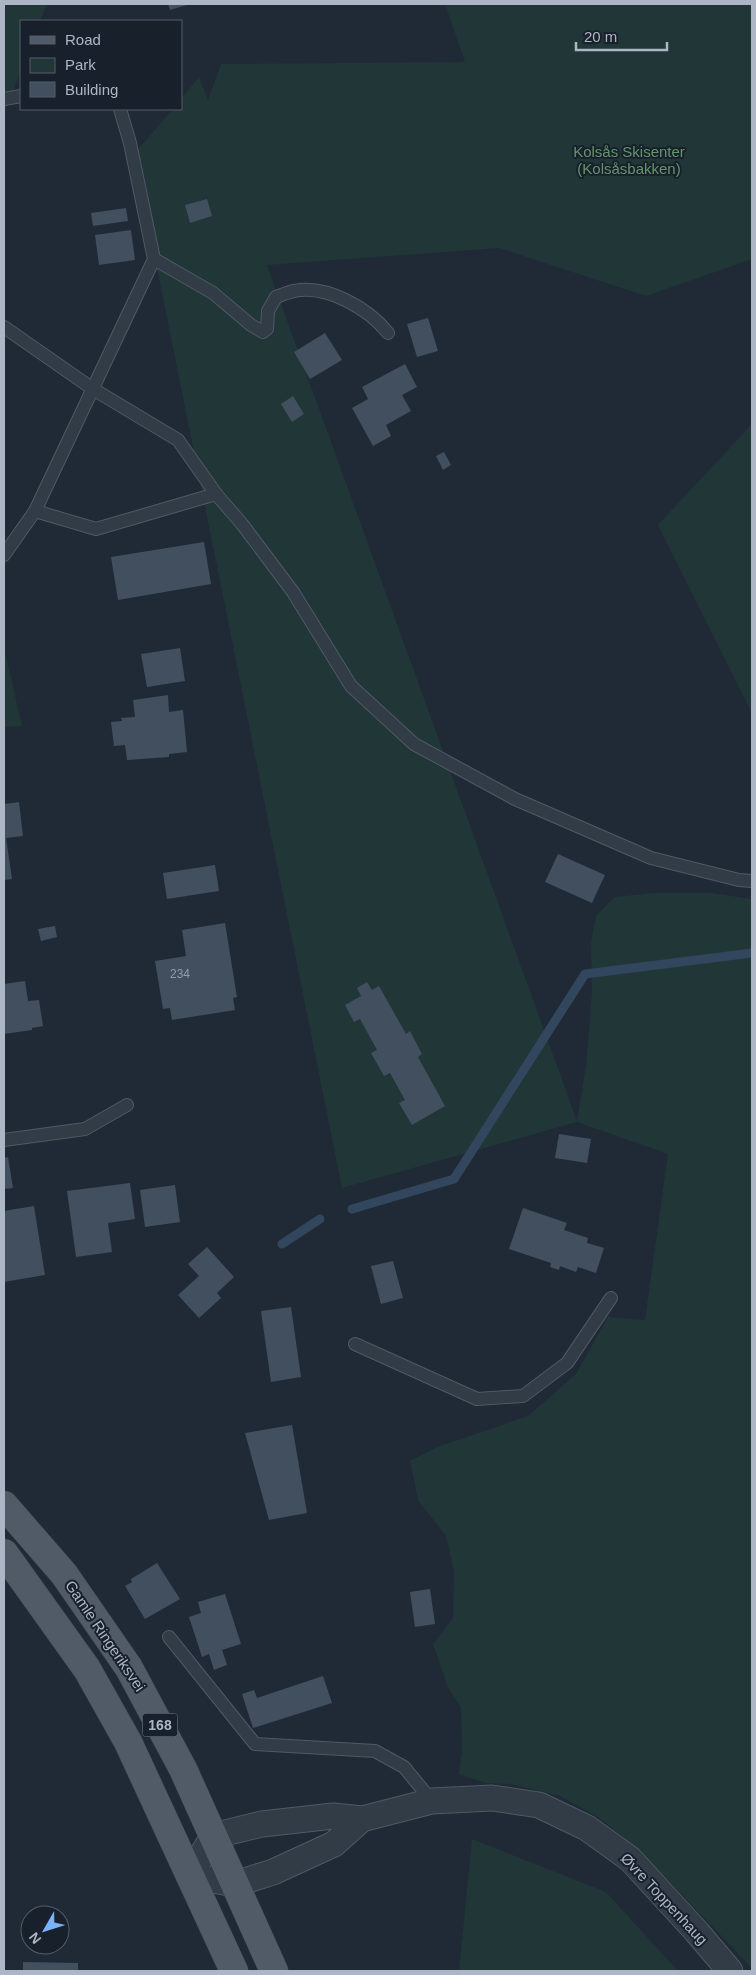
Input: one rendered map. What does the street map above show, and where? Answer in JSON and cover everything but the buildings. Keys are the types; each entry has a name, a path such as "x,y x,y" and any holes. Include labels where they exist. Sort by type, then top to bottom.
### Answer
{"main road":[{"name":"Gamle Ringeriksvei","path":"4,1505 64,1574 129,1668 183,1769 274,1971"},
{"name":"168","path":"4,1553 87,1669 128,1742 234,1971"}],"street":[{"name":"Øvre Toppenhaug","path":"213,1836 262,1824 333,1816 362,1819 432,1801 492,1798 539,1805 587,1828 630,1859 730,1971"},
{"name":"Øvre Toppenhaug","path":"190,1876 235,1884 272,1872 334,1844 362,1819"},
{"path":"190,1876 213,1836"}],"lane":[{"path":"4,99 20,96"},
{"path":"4,555 35,512 154,259 130,143 120,110"},
{"path":"154,259 213,293 251,325 263,332 267,329 268,311 276,298 295,290 310,290 332,295 353,304 379,322 388,332"},
{"path":"4,327 93,389 178,440 216,494 242,524 293,592 351,686 414,744 515,799 650,858 739,880 752,881"},
{"path":"35,512 96,529 216,494"},
{"path":"4,1140 85,1129 127,1105"},
{"path":"355,1344 477,1399 523,1396 567,1364 610,1298"},
{"path":"169,1637 256,1744 375,1750 404,1767 432,1801"}],"green space":[{"path":"4,4 47,4 40,20 20,20 20,73 4,115"},
{"name":"Kolsås Skisenter (Kolsåsbakken)","path":"445,4 752,4 752,259 646,296 499,248 267,265 577,1121 586,1066 592,992 591,942 596,916 615,897 654,893 712,893 752,899 752,1968 640,1851 598,1817 560,1796 512,1784 486,1783 459,1774 462,1751 461,1708 448,1687 433,1644 453,1618 454,1572 446,1536 418,1500 410,1461 437,1447 528,1416 576,1374 608,1317 645,1320 668,1154 577,1122 342,1188 134,154 172,110 182,110 182,98 199,77 208,100 221,64 465,62"},
{"path":"752,424 752,713 658,525"},
{"path":"4,648 22,726 4,727"},
{"path":"472,1839 606,1892 678,1971 459,1971"}],"waterway":[{"path":"352,1209 454,1179 585,974 752,953"},
{"path":"282,1244 320,1219"}]}
